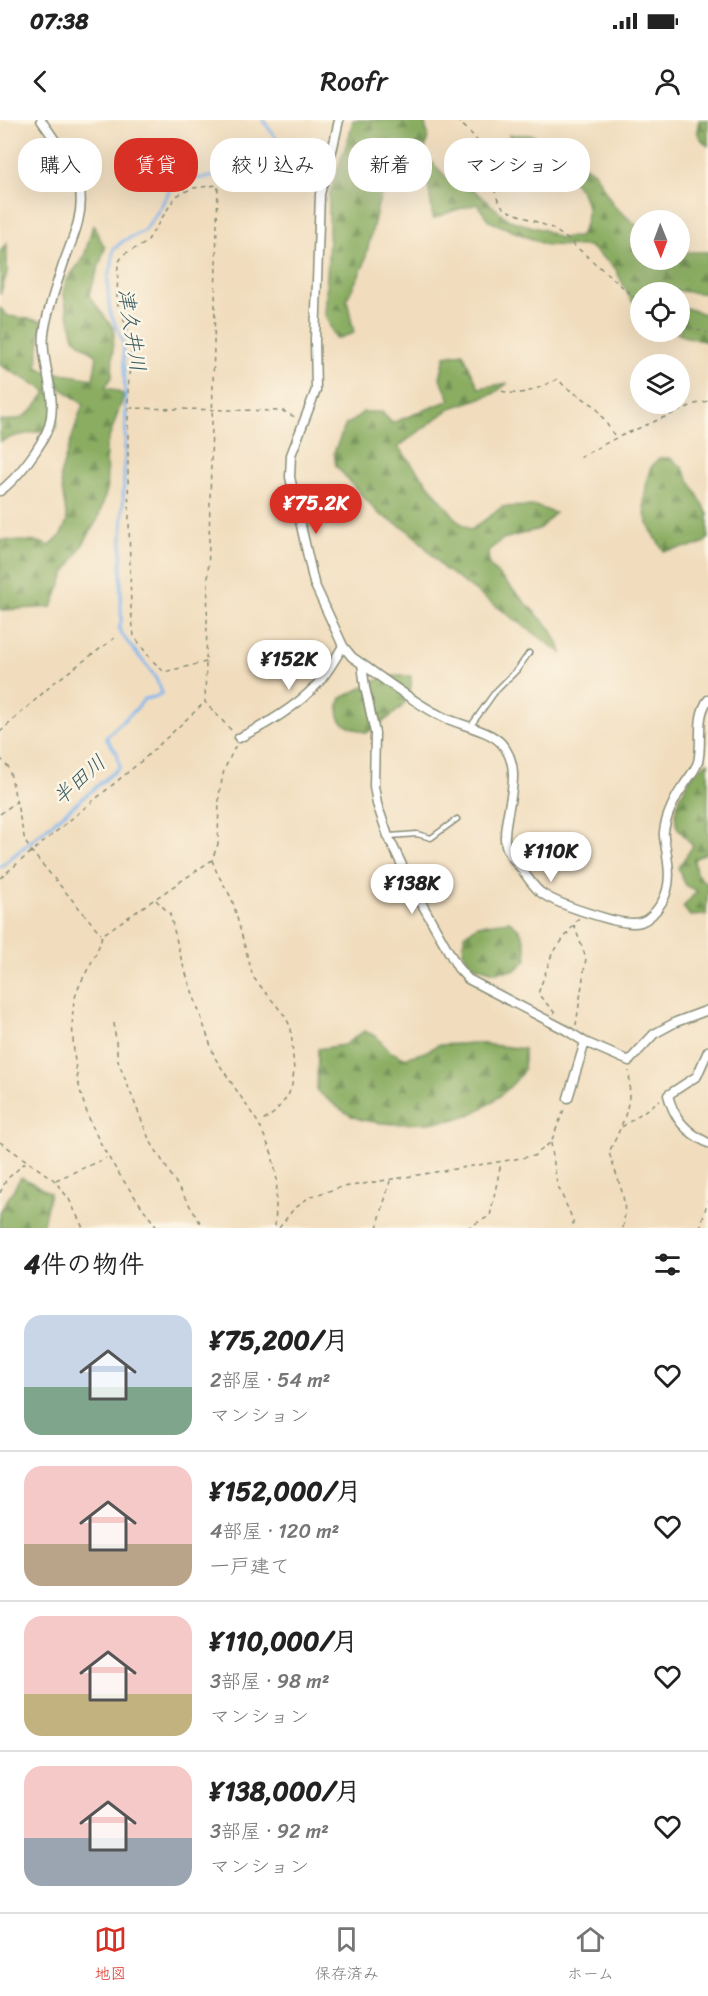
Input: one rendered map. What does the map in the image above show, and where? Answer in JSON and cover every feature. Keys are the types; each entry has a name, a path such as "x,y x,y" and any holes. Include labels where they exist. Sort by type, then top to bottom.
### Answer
{"street":[{"path":"0,491 26,463 40,444 50,424 50,383 44,358 44,329 52,297 72,243 81,205 80,189 76,178 41,120"},
{"path":"339,120 320,194 315,340 316,390 291,455 290,477 314,583 343,646 352,657 437,714 490,735 500,742 508,752 513,770 513,788 505,836 510,855 540,892 550,898 584,911 624,922 637,923 651,918 663,901 669,882 664,832 682,786 695,770 701,717 708,700"},
{"path":"239,738 258,728 304,696 318,683 343,646"},
{"path":"362,664 375,733 374,786 377,804 388,836 427,915 458,968 468,979 585,1042 628,1061 654,1034 676,1022 708,1010"},
{"path":"568,1098 585,1042"},
{"path":"708,1051 697,1076 668,1095 671,1107 685,1129 708,1143"}],"lane":[{"path":"469,728 495,692 517,670 529,653"},
{"path":"388,836 417,834 431,838 457,819"}],"path":[{"path":"456,120 477,139 484,151 497,198 506,210 552,228 630,293"},
{"path":"157,1228 107,1158 83,1105 75,1061 74,1005 76,993 100,947 102,935 212,860 218,844 219,795 224,770 239,738 205,702 218,185 193,188 176,196 146,243 124,254 118,263 117,302 130,336 131,349 128,477 131,610 134,636 164,672 206,662"},
{"path":"690,327 708,333"},
{"path":"502,392 513,395 525,394 558,379 565,387 595,406 616,438"},
{"path":"580,457 616,438 695,404 708,401"},
{"path":"128,408 283,411 303,421"},
{"path":"0,732 55,682 116,637"},
{"path":"0,878 145,758 205,702"},
{"path":"0,758 9,768 25,841 102,935"},
{"path":"0,814 16,802"},
{"path":"212,860 232,899 253,977 285,1016 291,1028 294,1071 288,1096 268,1118 259,1124"},
{"path":"155,899 170,914 182,962 215,1058 259,1124 275,1166 277,1228"},
{"path":"552,1023 555,1014 538,994 552,954 584,911"},
{"path":"574,924 586,958 574,1035"},
{"path":"114,1023 118,1061 149,1139 202,1228"},
{"path":"623,1228 626,1214 625,1201 609,1152 628,1110 630,1084 628,1061"},
{"path":"621,1128 668,1095"},
{"path":"568,1098 551,1142 557,1184 573,1220 573,1228"},
{"path":"0,1142 54,1180 69,1199 83,1228"},
{"path":"277,1228 309,1197 338,1188 534,1156 551,1142"},
{"path":"54,1180 107,1158"},
{"path":"0,1193 6,1180 26,1162"},
{"path":"467,1228 490,1216 501,1162"},
{"path":"377,1228 390,1180"},
{"path":"700,1228 708,1200"}],"green space":[{"path":"353,120 424,120 428,136 428,138 349,137"},
{"path":"699,120 708,120 708,146 698,134"},
{"path":"509,135 533,135 538,138 510,138"},
{"path":"348,140 348,192 383,192 364,265 347,299 354,333 336,339 325,315 329,195 330,192 336,192 336,175"},
{"path":"432,162 444,175 444,192 476,192 509,220 544,230 559,238 579,237 586,219 586,204 581,192 590,192 590,169 595,173 614,206 630,220 630,270 690,270 690,252 708,252 708,294 690,292 690,282 630,282 630,298 615,268 589,246 546,245 489,221 477,204 433,219 429,192 432,192"},
{"path":"93,225 105,248 89,296 114,329 112,377 105,388 124,395 106,447 107,490 98,519 65,574 52,607 3,610 0,609 0,540 39,542 50,546 61,535 67,521 60,475 84,405 58,386 57,428 20,435 0,442 0,420 16,420 22,417 33,409 47,391 0,365 0,308 8,316 42,321 37,367 45,371 93,379 97,356 74,338 63,292 66,281 84,257"},
{"path":"7,244 7,273 0,295 0,251"},
{"path":"690,309 708,315 708,342 690,338"},
{"path":"463,353 479,388 508,383 493,394 451,408 398,447 458,521 471,530 502,507 535,506 555,513 539,529 503,539 488,551 489,565 551,629 563,654 443,568 420,541 406,529 379,514 336,466 334,452 346,424 363,412 382,412 392,423 450,400 440,378 445,356"},
{"path":"659,458 670,458 682,467 708,514 708,539 701,545 664,551 650,528 645,514 644,498 649,472"},
{"path":"386,676 411,676 409,696 399,710 367,733 343,722 338,713 341,698"},
{"path":"708,762 708,852 694,859 696,873 708,886 706,915 690,916 683,907 697,891 686,886 678,868 693,846 677,827 675,814 680,796 693,774"},
{"path":"509,921 523,937 527,959 515,970 494,972 472,965 463,952 464,935 478,925"},
{"path":"364,1031 376,1036 389,1051 404,1058 425,1052 438,1045 476,1043 524,1049 524,1069 508,1089 493,1101 460,1118 411,1124 363,1120 343,1111 317,1091 318,1049 344,1045"},
{"path":"21,1177 50,1193 42,1228 0,1228 0,1212"}],"waterway":[{"name":"津久井川","path":"0,867 120,767 117,753 106,738 144,699 162,693 154,676 119,629 122,617 121,565 126,420 123,341 110,313 108,293 108,276 112,266 113,250 123,241 144,231 170,190 191,179 267,171 279,161 278,141 263,120"}],"water label":[{"name":"半田川","path":"79,780"}]}
